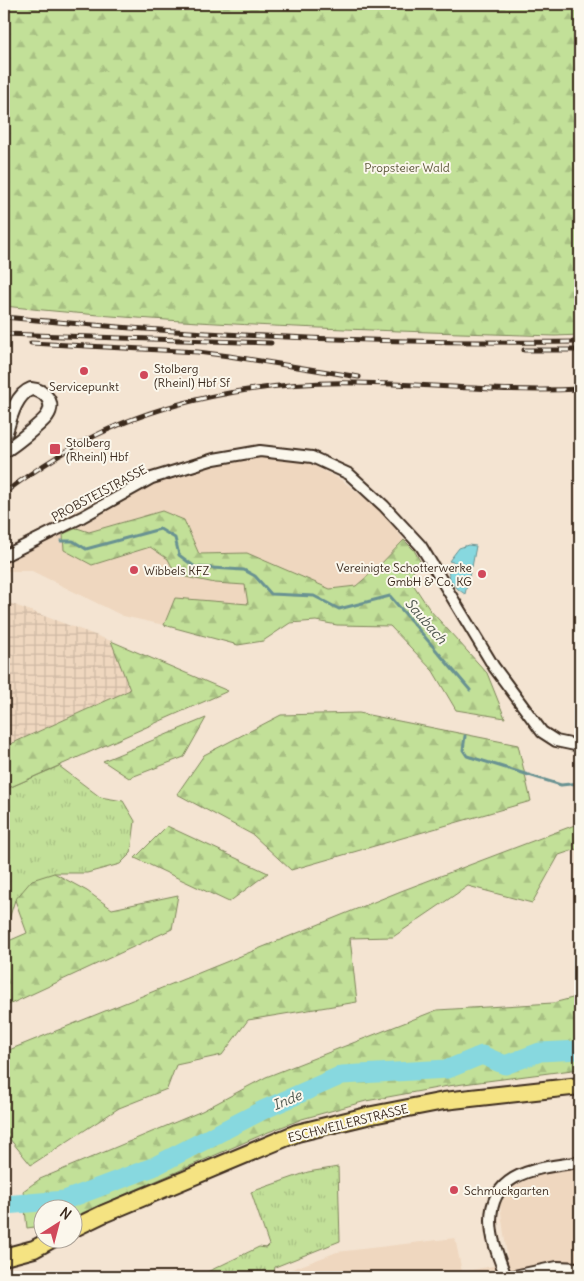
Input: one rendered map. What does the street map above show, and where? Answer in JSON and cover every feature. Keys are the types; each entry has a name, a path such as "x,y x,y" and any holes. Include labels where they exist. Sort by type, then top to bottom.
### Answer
{"main road":[{"name":"ESCHWEILERSTRASSE","path":"82,1224 297,1133 367,1116 444,1101 580,1086"},
{"path":"4,1257 36,1248"}],"street":[{"path":"4,439 16,405 23,393 31,389 44,392 49,398 50,405 46,416 4,451"},
{"name":"PROBSTEISTRASSE","path":"4,556 82,517 152,478 214,459 260,451 312,456 348,474 384,506 421,546 494,668 542,732 556,741 575,745 580,744"},
{"path":"580,1162 538,1168 518,1175 503,1186 497,1194 493,1202 491,1220 492,1234 507,1277 557,1267 580,1268"}],"shaded area":[{"path":"260,456 307,462 343,481 380,510 404,540 376,569 356,586 330,589 247,553 199,554 184,520 162,511 89,532 77,528 153,484 216,465"},
{"path":"63,534 64,550 92,565 149,547 168,559 176,575 215,583 246,585 249,605 175,598 164,625 123,616 32,571 7,571 4,568 4,561"},
{"path":"4,601 111,641 130,690 4,747"},
{"path":"580,1165 580,1277 277,1277 277,1275 337,1252 455,1238 462,1272 508,1263 500,1205 508,1190 542,1170"}],"green space":[{"name":"Propsteier Wald","path":"4,4 580,4 580,335 417,332 210,323 4,306"},
{"path":"162,511 184,520 199,554 247,553 330,589 356,586 376,569 404,540 414,550 420,561 409,578 430,610 487,673 505,718 456,710 433,671 390,626 337,625 316,621 290,623 263,641 238,645 164,625 175,598 248,604 245,585 215,583 176,575 168,559 150,547 92,565 64,550 63,534 77,528 89,532"},
{"path":"111,641 228,691 4,790 4,747 130,690"},
{"path":"359,713 518,745 531,801 291,870 253,835 177,794 204,755 281,715"},
{"path":"206,718 184,757 129,778 103,761"},
{"path":"59,766 100,797 123,801 135,821 131,853 120,864 87,873 54,873 15,900 8,922 4,926 4,790"},
{"path":"580,823 580,848 559,855 532,903 468,886 393,937 350,938 357,1002 248,1020 222,1055 176,1065 167,1089 119,1108 31,1165 4,1132 4,1052 401,891"},
{"path":"167,826 268,873 229,902 135,858"},
{"path":"54,873 87,891 112,909 178,895 172,929 4,1007 4,943 27,933 15,900 32,880"},
{"path":"580,996 580,1069 448,1086 366,1101 302,1119 82,1213 82,1198 32,1198 32,1227 27,1228 23,1191 40,1179 202,1111 266,1077 437,1010 553,1003"},
{"path":"338,1167 340,1241 275,1267 273,1277 197,1277 259,1247 266,1248 269,1245 251,1192 308,1172"}],"water":[{"path":"468,545 476,546 472,567 449,561 459,548"},
{"path":"448,566 470,572 465,594 452,583"}],"waterway":[{"name":"Saubach","path":"61,541 73,541 86,549 160,529 175,538 179,555 195,567 244,570 255,576 271,594 314,596 339,609 390,596 470,690"},
{"name":"Saubach","path":"465,736 463,750 467,756 561,785 580,783"},
{"name":"Inde","path":"4,1205 65,1200 153,1167 263,1110 342,1075 448,1069 482,1055 505,1065 540,1052 580,1050"}],"railway":[{"path":"4,317 220,334 436,342 580,342"},
{"path":"4,334 271,343"},
{"path":"31,343 198,352 359,377"},
{"path":"524,350 580,350"},
{"path":"4,493 54,459 107,430 166,408 229,393 262,388 326,383 524,390 580,389"}],"place":[{"name":"Servicepunkt","path":"84,371"},
{"name":"Stolberg (Rheinl) Hbf Sf","path":"144,375"},
{"name":"Stolberg (Rheinl) Hbf","path":"55,449"},
{"name":"Wibbels KFZ","path":"134,570"},
{"name":"Vereinigte Schotterwerke GmbH & Co. KG","path":"482,574"},
{"name":"Schmuckgarten","path":"454,1190"}]}
